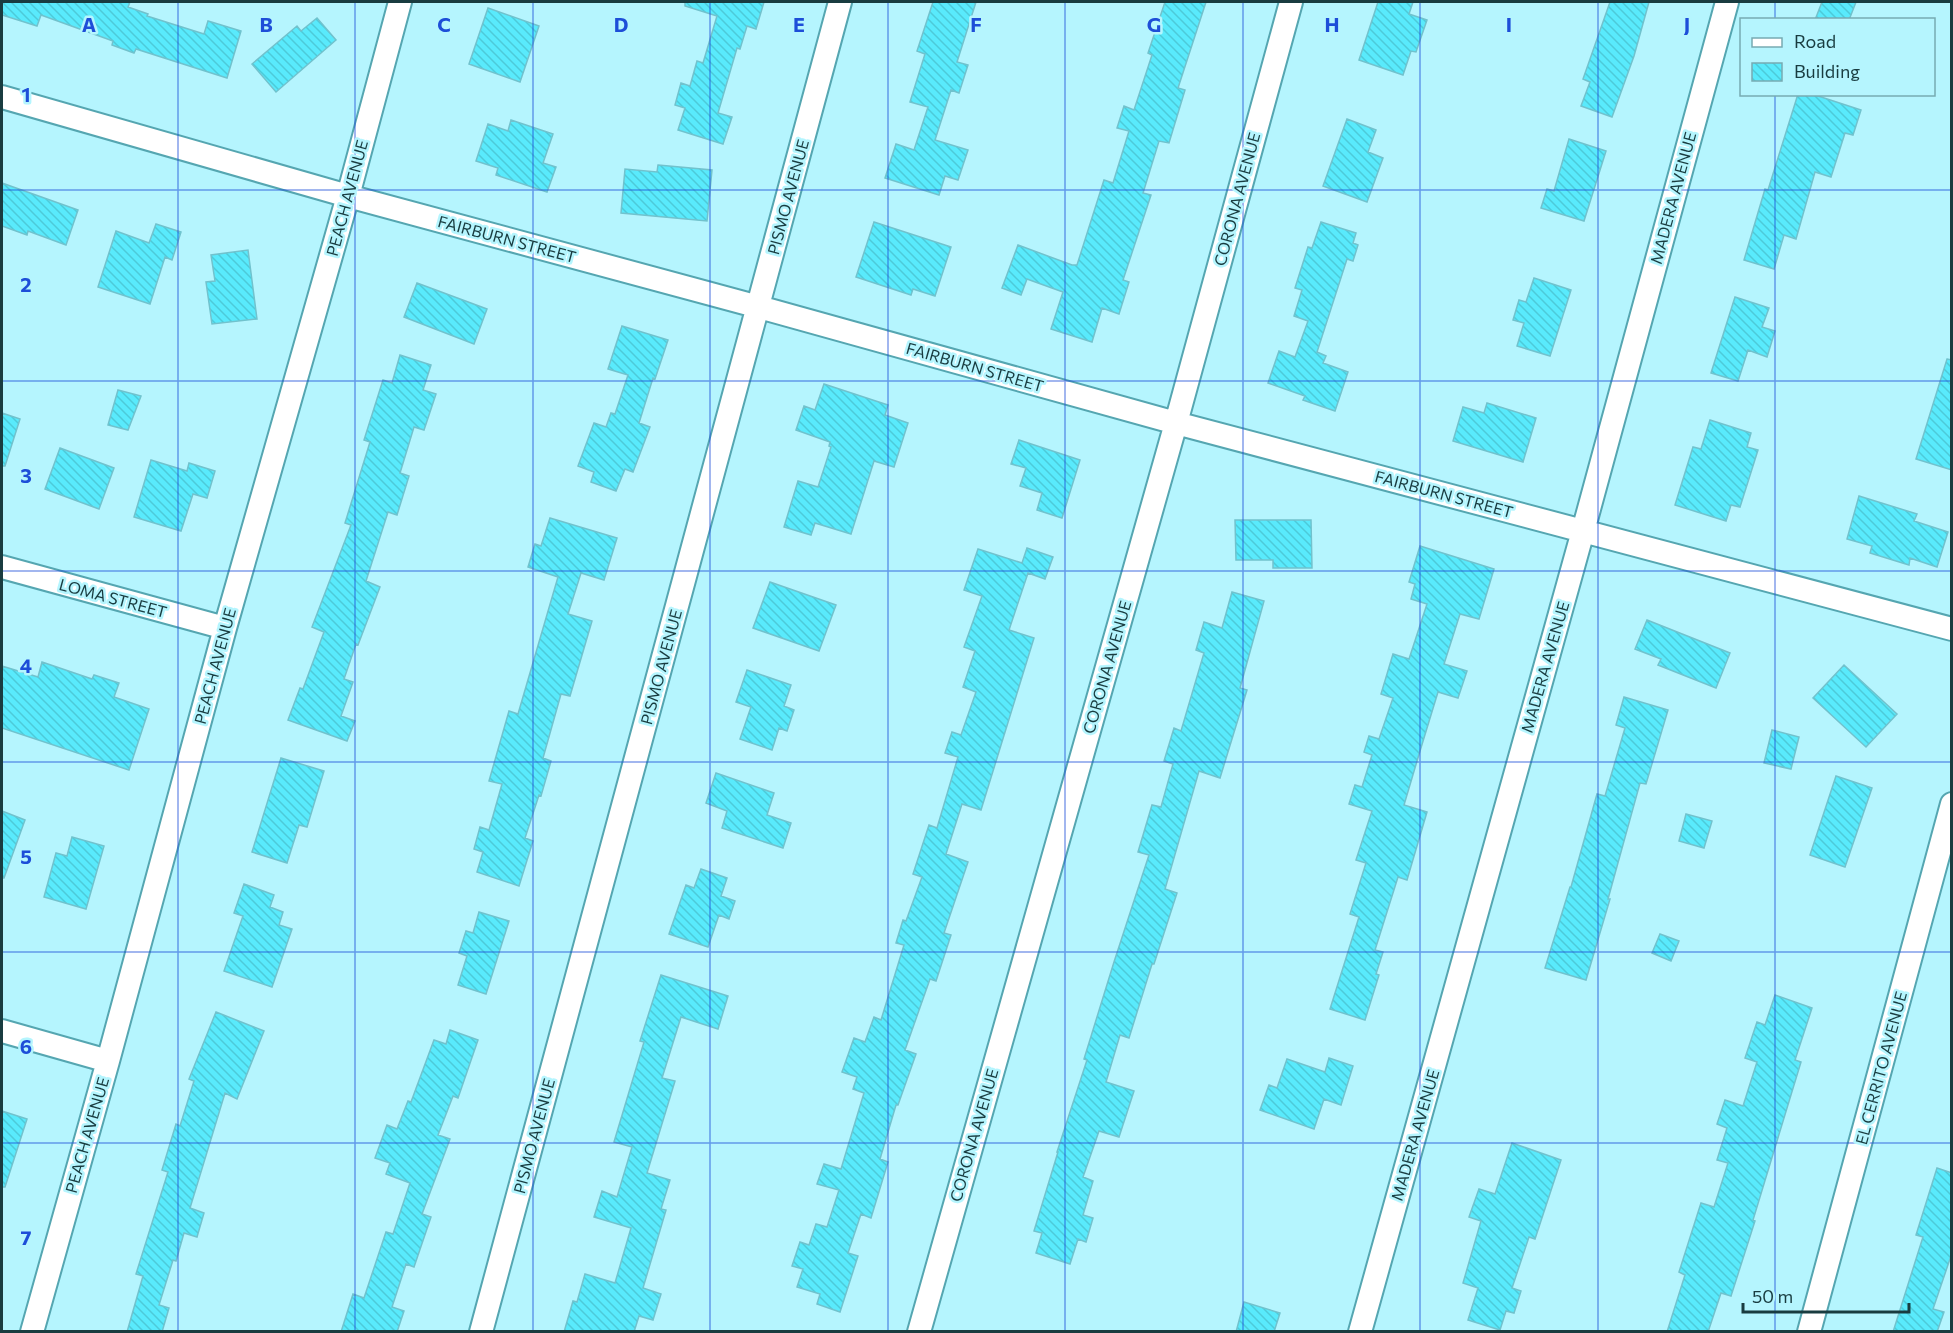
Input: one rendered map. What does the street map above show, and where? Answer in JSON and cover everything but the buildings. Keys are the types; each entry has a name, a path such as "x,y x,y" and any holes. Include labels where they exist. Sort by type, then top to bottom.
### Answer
{"street":[{"name":"PEACH AVENUE","path":"32,1332 400,2"},
{"name":"PISMO AVENUE","path":"481,1332 840,2"},
{"name":"CORONA AVENUE","path":"918,1332 1176,423 1291,2"},
{"name":"MADERA AVENUE","path":"1360,1332 1583,531 1727,2"},
{"name":"FAIRBURN STREET","path":"2,97 348,196 1176,423 1952,629"},
{"name":"LOMA STREET","path":"2,567 225,628"},
{"name":"EL CERRITO AVENUE","path":"1809,1332 1952,804"},
{"path":"2,1031 108,1061"}]}
